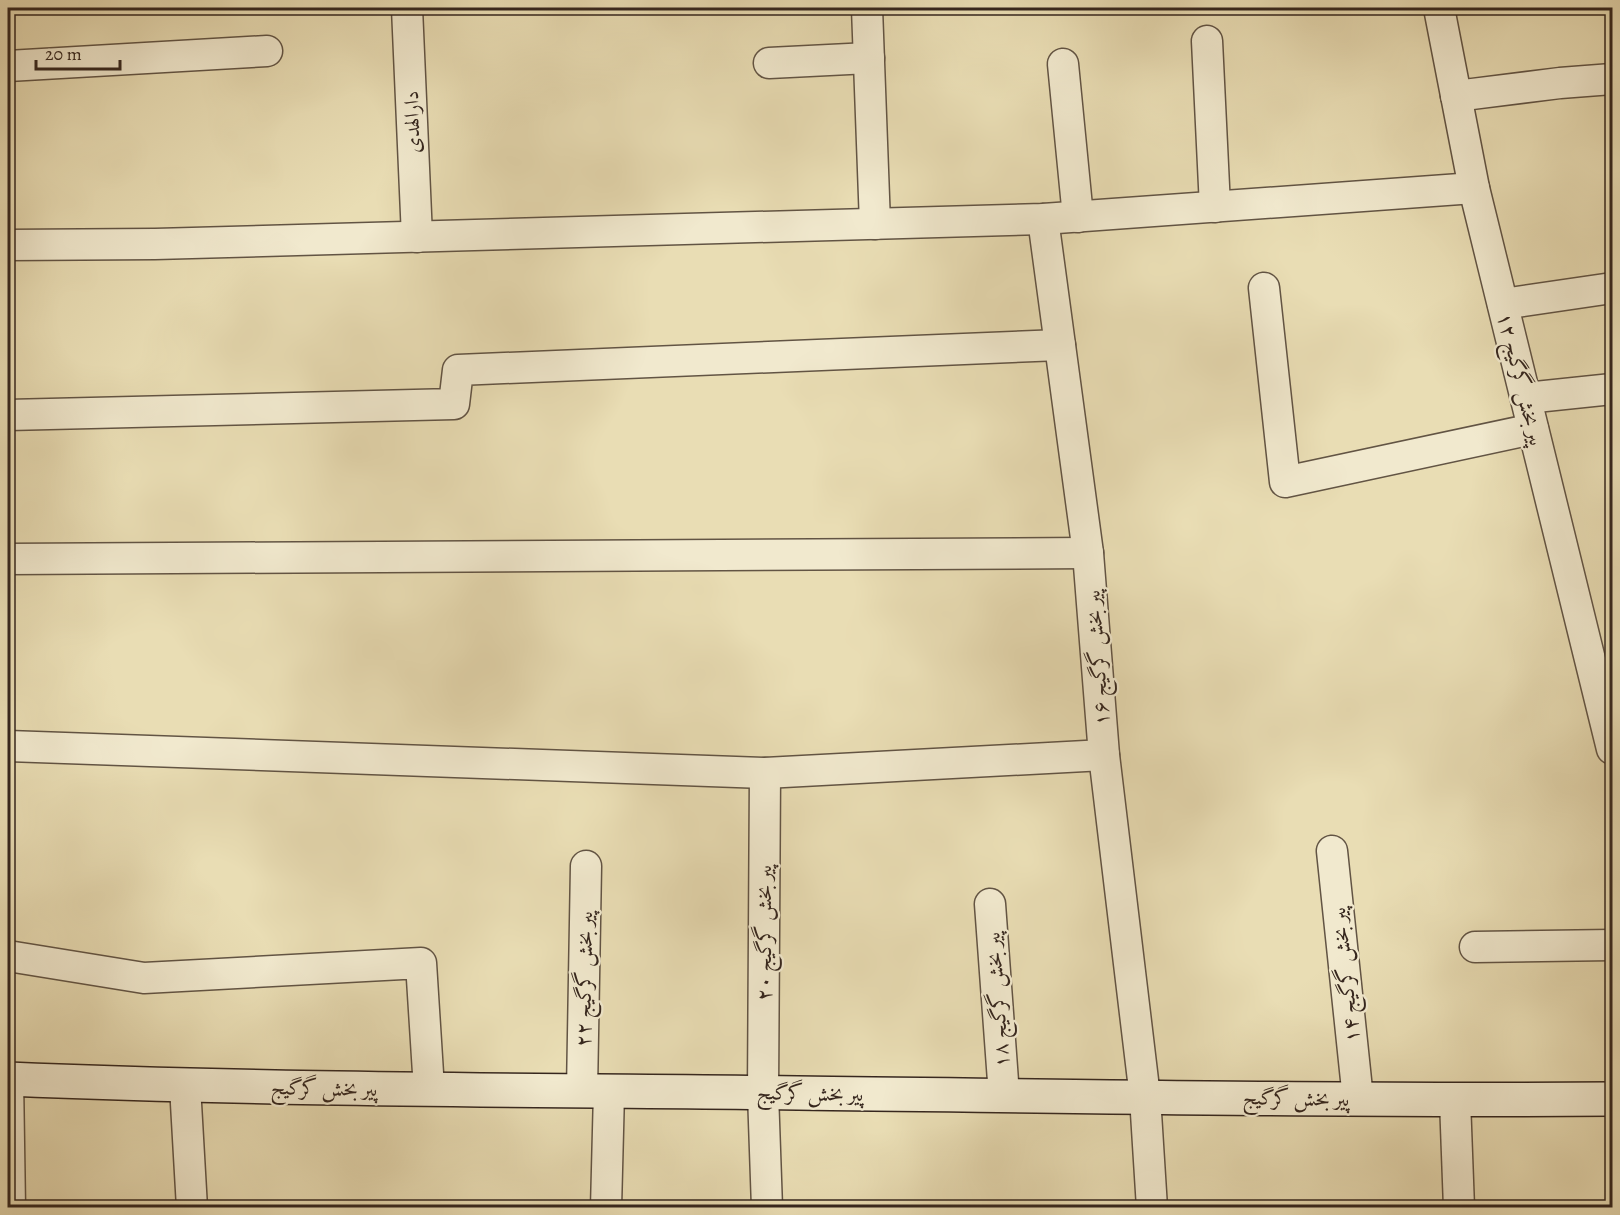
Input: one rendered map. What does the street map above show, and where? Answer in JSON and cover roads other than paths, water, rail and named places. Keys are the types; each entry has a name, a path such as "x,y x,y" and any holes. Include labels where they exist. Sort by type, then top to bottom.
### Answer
{"street":[{"name":"دارالهدی","path":"407,8 417,237"},
{"path":"867,8 875,224"},
{"name":"پیر بخش گرگیج ۱۲","path":"1439,8 1474,188 1612,749"},
{"path":"1207,41 1215,207"},
{"path":"8,66 267,51"},
{"path":"769,63 869,58"},
{"path":"1063,64 1078,217"},
{"path":"1456,96 1612,79"},
{"path":"8,245 155,244 1042,219 1474,188"},
{"name":"پیر بخش گرگیج ۱۶","path":"1042,219 1088,553 1104,755 1145,1097 1152,1208"},
{"path":"1264,288 1285,482 1533,429"},
{"path":"1503,304 1612,288"},
{"path":"8,415 454,404 458,370 1060,345"},
{"path":"1526,398 1612,389"},
{"path":"8,559 1088,553"},
{"path":"8,746 765,773 1104,755"},
{"name":"پیر بخش گرگیج ۲۰","path":"765,773 763,1093 767,1208"},
{"name":"پیر بخش گرگیج ۱۴","path":"1332,851 1358,1099"},
{"name":"پیر بخش گرگیج ۲۲","path":"586,866 596,1092 606,1208"},
{"name":"پیر بخش گرگیج ۱۸","path":"990,904 1004,1095"},
{"path":"1475,947 1612,945"},
{"path":"8,956 144,978 421,963 429,1089"},
{"path":"8,1079 10,1208"},
{"name":"پیر بخش گرگیج","path":"8,1079 185,1086 596,1092 1455,1100 1612,1099"},
{"path":"185,1086 192,1208"},
{"path":"1455,1100 1459,1208"}]}
